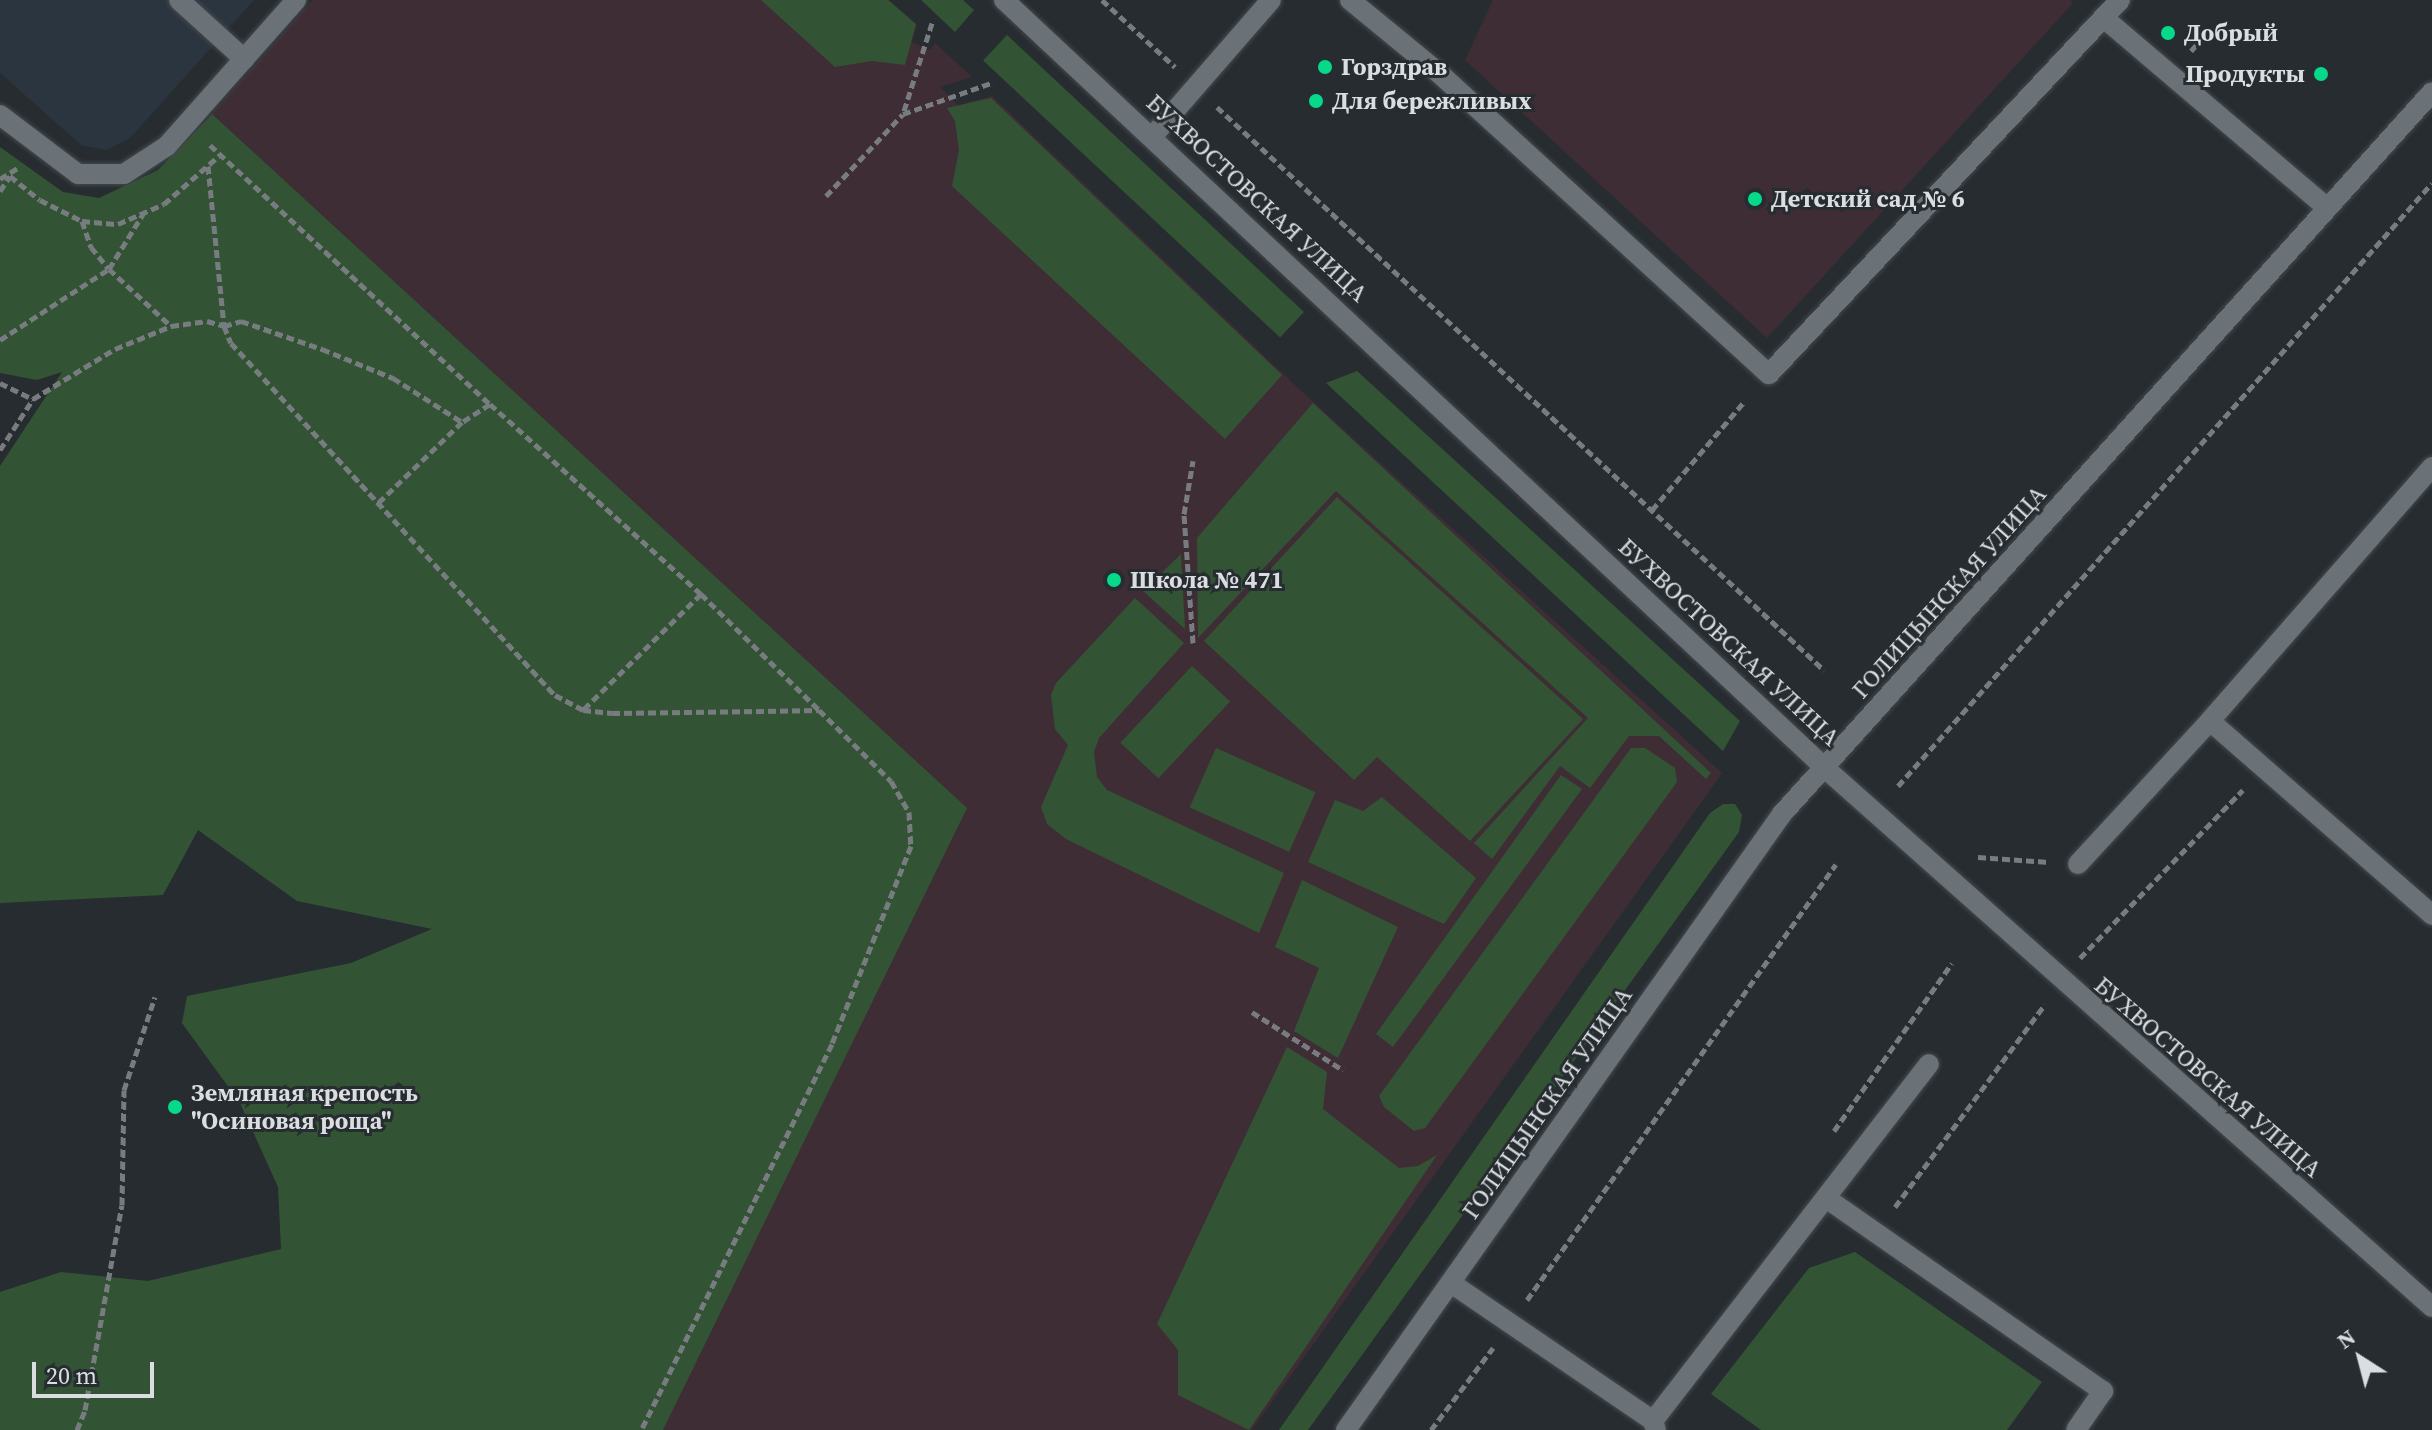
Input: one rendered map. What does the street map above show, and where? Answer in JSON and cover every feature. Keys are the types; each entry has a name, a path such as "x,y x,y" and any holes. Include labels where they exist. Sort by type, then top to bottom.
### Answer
{"street":[{"path":"0,115 78,174 124,174 167,146 296,0"},
{"name":"БУХВОСТОВСКАЯ УЛИЦА","path":"1004,0 1826,769 2432,1307"},
{"path":"1152,137 1271,0"},
{"path":"1350,0 1440,74 1769,374 2120,0"},
{"path":"183,1 244,59"},
{"path":"2104,18 2327,208"},
{"name":"ГОЛИЦЫНСКАЯ УЛИЦА","path":"1346,1430 1782,814 1826,769 2432,92"},
{"path":"2078,864 2210,721 2432,467"},
{"path":"2210,721 2432,915"},
{"path":"1451,1283 1654,1425 1929,1064"},
{"path":"1826,1198 2103,1391 2076,1430"}],"path":[{"path":"1102,0 1824,670"},
{"path":"826,196 903,114 932,23"},
{"path":"903,114 994,82"},
{"path":"186,125 701,594 891,781 909,812 911,846 832,1044 641,1430"},
{"path":"208,166 224,326 231,343 555,695 583,710 819,710"},
{"path":"0,191 10,176"},
{"path":"1898,786 2432,183"},
{"path":"0,340 109,269 143,213"},
{"path":"82,221 91,247 109,269 171,326"},
{"path":"0,450 33,399 115,349 171,326 207,321 224,326 241,321 322,349 393,378 462,422"},
{"path":"0,383 33,399"},
{"path":"1652,510 1744,402"},
{"path":"377,504 462,422 490,404"},
{"path":"1193,461 1184,514 1193,643"},
{"path":"583,710 701,594"},
{"path":"1978,857 2078,864"},
{"path":"1431,1430 1510,1325 1836,864"},
{"path":"1825,1144 1952,963"},
{"path":"77,1430 85,1410 122,1205 124,1090 155,997"},
{"path":"1252,1012 1343,1070"},
{"path":"1526,1302 1537,1310"}],"shaded area":[{"path":"0,0 254,0 130,138 106,150 81,145 0,73"},
{"name":"Школа № 471","path":"313,0 889,0 917,25 912,42 931,50 935,43 972,77 940,87 958,105 992,96 1298,388 1722,773 1252,1430 663,1430 966,808 212,114"},
{"name":"Детский сад № 6","path":"1493,0 2070,0 2073,3 1767,338 1465,60"}],"green space":[{"path":"761,0 888,0 916,24 905,65 872,61 835,67"},
{"path":"921,0 963,0 974,10 955,32"},
{"path":"1007,35 1304,312 1280,337 983,61"},
{"path":"991,98 1282,375 1225,439 952,186 959,150 955,121 947,108"},
{"path":"212,114 967,808 663,1430 0,1430 0,1292 61,1272 148,1281 281,1249 278,1187 240,1103 182,1023 187,996 351,963 432,929 297,901 198,830 163,895 0,903 0,466 62,372 37,380 0,373 0,147 63,192 99,198 158,170"},
{"path":"1357,371 1740,721 1723,751 1326,383"},
{"path":"1313,403 1711,773 1706,779 1659,736 1629,736 1590,788 1560,766 1492,859 1474,843 1588,718 1336,491 1198,638 1197,538"},
{"path":"1337,497 1583,719 1470,841 1377,757 1354,780 1204,641"},
{"path":"1181,554 1185,629 1143,591"},
{"path":"1135,598 1184,643 1099,738 1094,752 1097,777 1107,790 1284,873 1259,933 1066,839 1047,824 1041,807 1068,745 1055,729 1051,695 1056,683"},
{"path":"1192,666 1230,701 1158,778 1120,743"},
{"path":"1216,748 1316,792 1289,852 1190,807"},
{"path":"1631,748 1645,748 1675,768 1677,782 1425,1128 1414,1131 1384,1107 1379,1096"},
{"path":"1561,775 1582,789 1393,1047 1376,1034"},
{"path":"1382,797 1476,878 1444,924 1308,862 1335,800 1363,811"},
{"path":"1723,804 1735,804 1742,815 1739,832 1308,1430 1279,1430 1710,813"},
{"path":"1302,880 1398,927 1338,1058 1294,1031 1319,968 1275,947"},
{"path":"1287,1047 1327,1072 1323,1109 1399,1168 1418,1166 1437,1155 1249,1430 1178,1395 1178,1350 1157,1324"},
{"path":"1855,1252 2042,1382 2007,1430 1761,1430 1711,1394 1809,1268"}],"place":[{"name":"Добрый","path":"2168,33"},
{"name":"Горздрав","path":"1325,67"},
{"name":"Продукты","path":"2321,74"},
{"name":"Для бережливых","path":"1316,101"},
{"name":"Детский сад № 6","path":"1755,199"},
{"name":"Школа № 471","path":"1114,580"},
{"name":"Земляная крепость \"Осиновая роща\"","path":"175,1107"}]}
